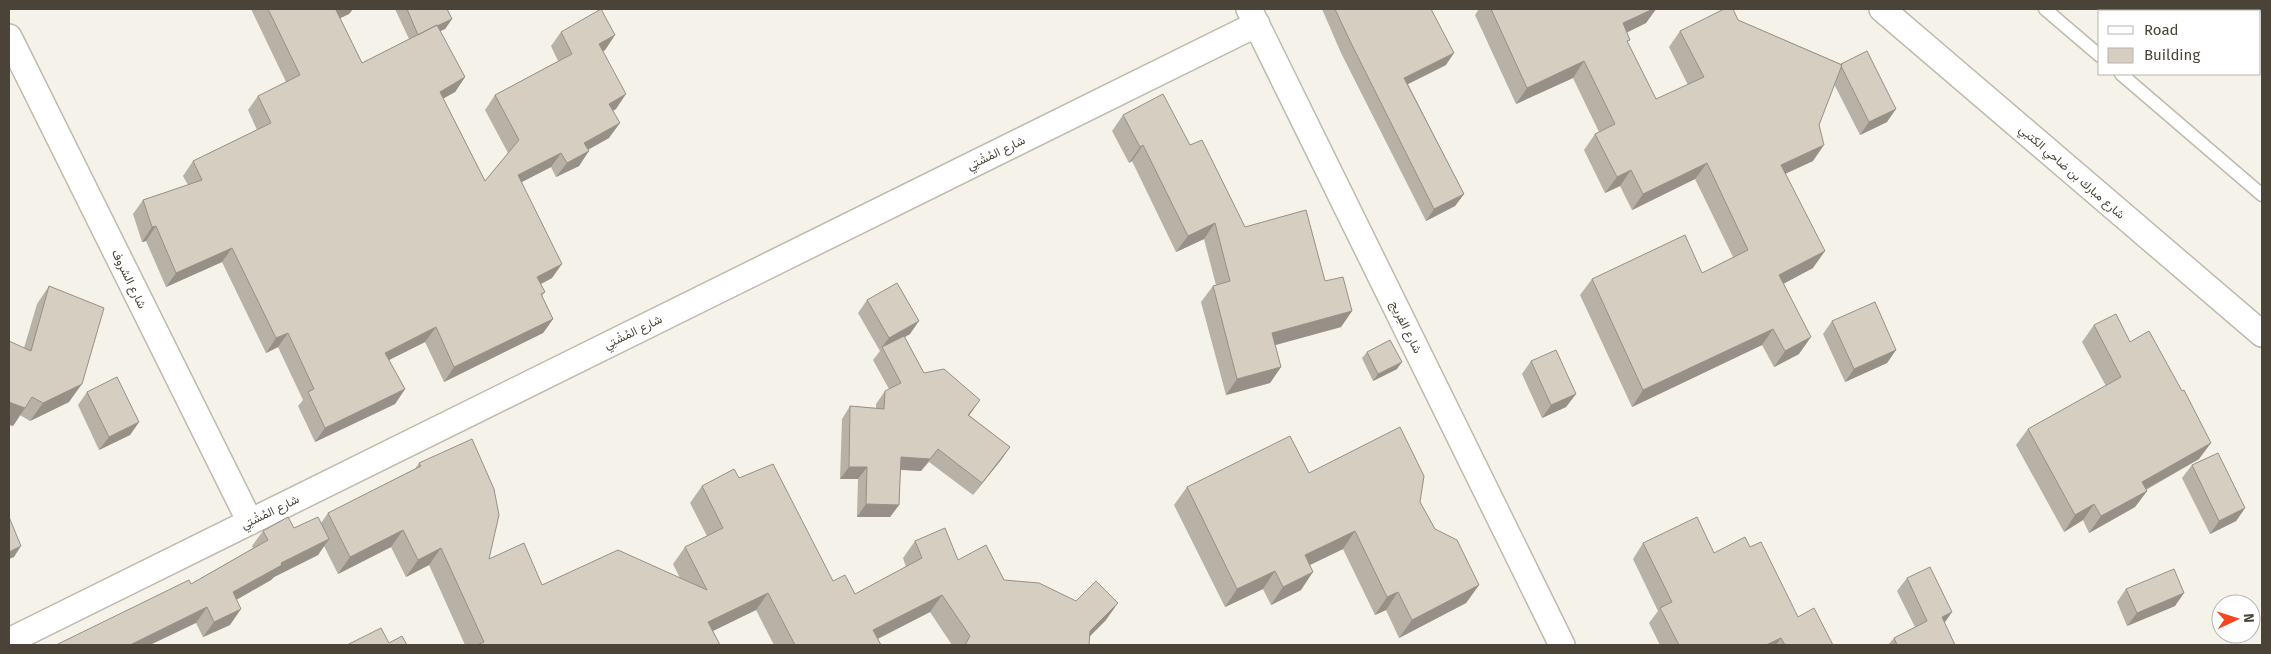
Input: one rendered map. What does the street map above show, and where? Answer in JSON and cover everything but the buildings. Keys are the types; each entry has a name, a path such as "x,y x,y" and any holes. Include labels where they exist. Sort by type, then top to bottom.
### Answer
{"street":[{"name":"شارع مبارك بن ضاحي الكتبي","path":"1882,9 2262,334"},
{"name":"شارع المُشْتِي","path":"9,641 250,522 1253,17"},
{"name":"شارع الفِريج","path":"1253,17 1562,645"},
{"name":"شارع الشروف","path":"9,37 250,522"}],"lane":[{"path":"2045,9 2098,54"},
{"path":"2122,75 2262,195"}]}
